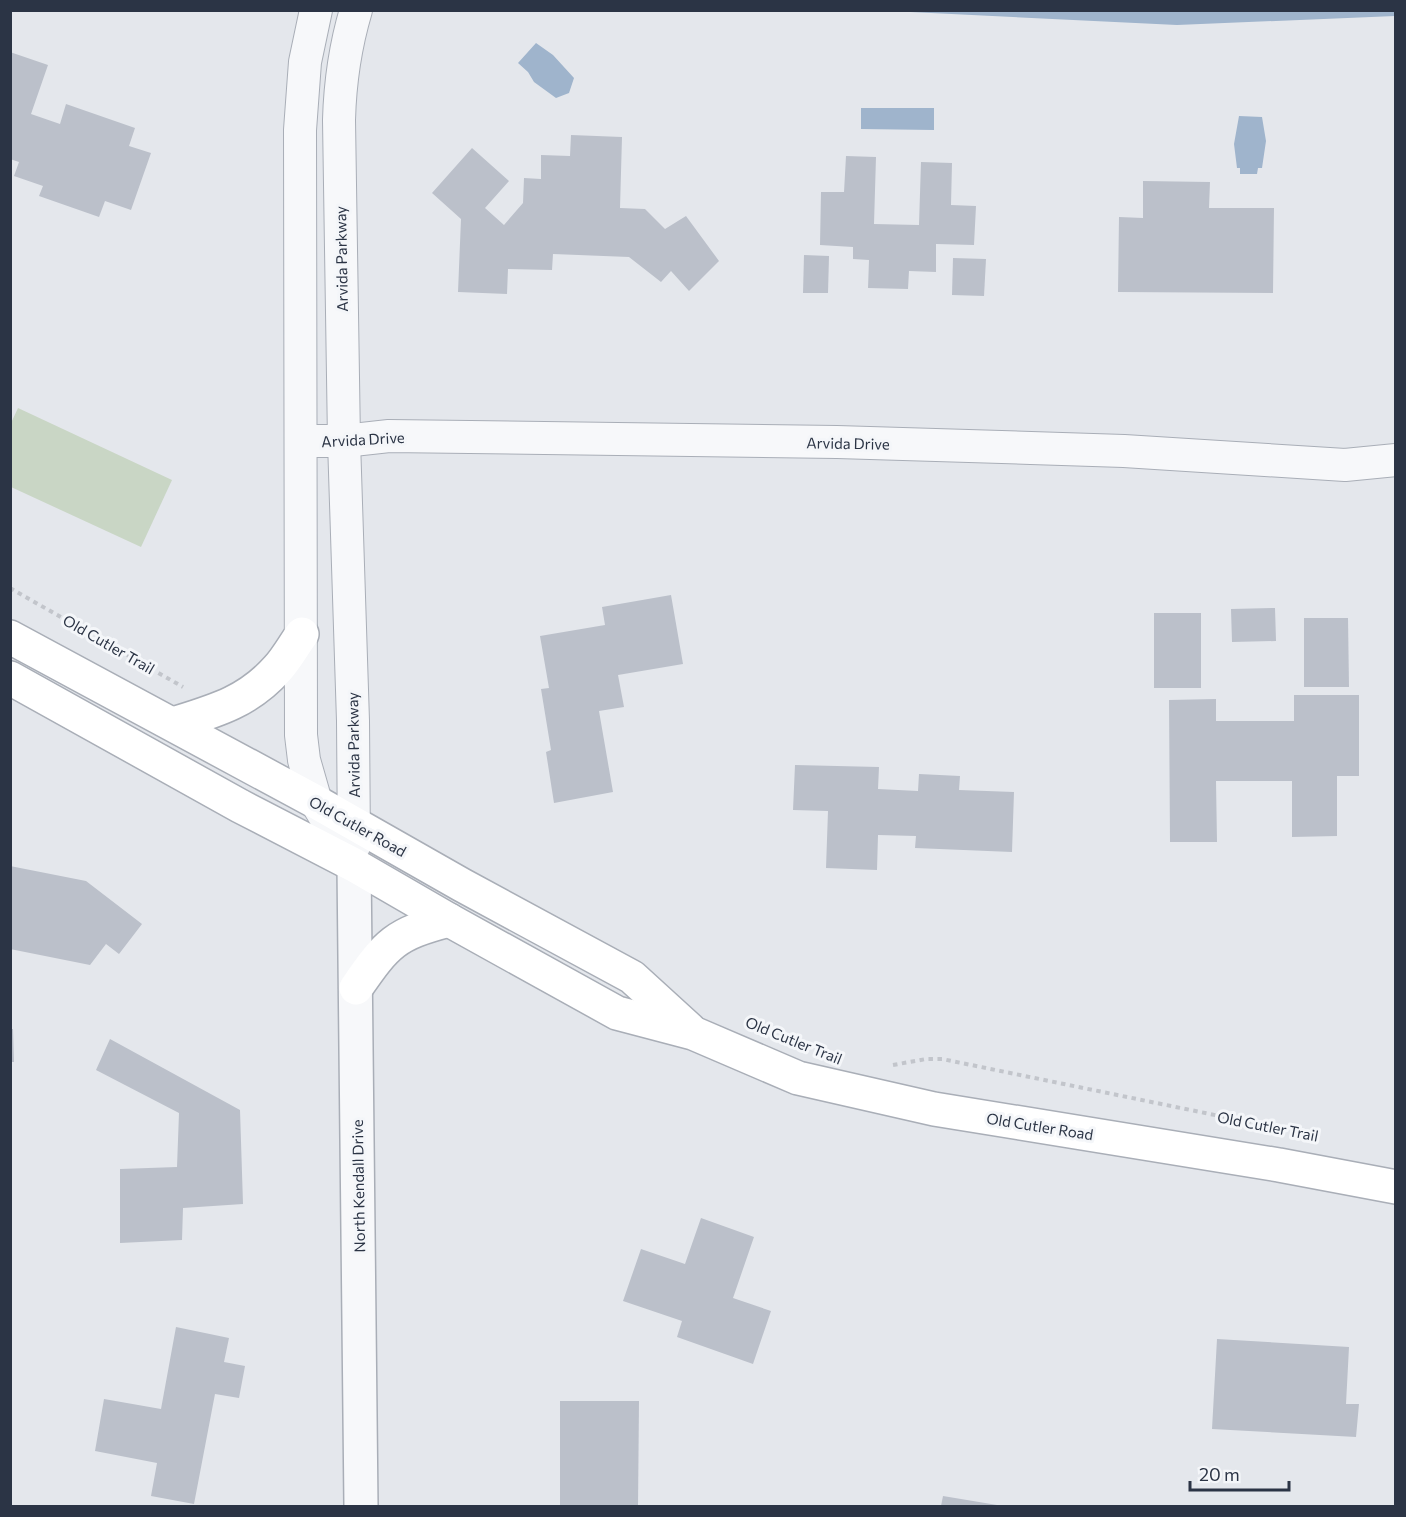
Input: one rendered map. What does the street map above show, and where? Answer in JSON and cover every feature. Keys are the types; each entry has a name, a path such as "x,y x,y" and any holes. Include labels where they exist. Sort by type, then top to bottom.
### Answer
{"main road":[{"path":"173,724 221,709 253,692 280,666 302,634"},
{"name":"Old Cutler Road","path":"10,637 316,802 462,885 632,977 693,1033"},
{"name":"Old Cutler Road","path":"10,678 240,806 354,865 448,920 617,1013 693,1033 798,1078 934,1109 1279,1165 1395,1187"},
{"path":"356,988 386,947 418,928 448,920"}],"street":[{"path":"316,10 305,62 300,130 301,735 304,760 316,802 354,865"},
{"name":"Arvida Parkway","path":"354,865 339,120 340,90 356,10"},
{"name":"Arvida Drive","path":"301,441 344,441 389,436 837,442 1125,451 1345,465 1395,460"},
{"name":"North Kendall Drive","path":"354,865 361,1506"}],"path":[{"name":"Old Cutler Trail","path":"10,588 187,689"},
{"name":"Old Cutler Trail","path":"887,1066 926,1059 942,1059 1292,1131"}],"green space":[{"path":"18,408 172,480 141,547 11,487 11,423"}],"water":[{"path":"1395,10 1395,16 1177,25 890,11"},
{"path":"536,43 553,55 574,78 569,93 556,98 534,82 528,72 518,63"},
{"path":"861,108 934,108 934,130 861,129"},
{"path":"1239,116 1262,117 1266,141 1262,168 1258,168 1257,174 1240,174 1240,168 1237,168 1234,144"}],"building":[{"path":"10,52 48,65 31,114 60,124 66,104 135,128 129,146 151,153 131,210 105,201 99,217 39,196 43,186 14,176 19,162 10,159"},
{"path":"571,135 622,137 620,208 645,209 665,229 686,216 719,261 689,291 671,271 661,282 629,257 553,254 552,270 508,269 507,294 458,292 461,219 432,193 472,148 509,181 485,208 504,225 523,203 524,178 541,179 541,155 570,156"},
{"path":"846,156 876,157 874,224 919,225 921,162 952,163 951,205 976,206 974,245 936,244 936,272 909,271 908,289 868,288 869,260 853,259 853,247 820,245 821,192 844,192"},
{"path":"1143,181 1210,182 1209,208 1274,208 1273,293 1118,292 1119,217 1143,218"},
{"path":"804,255 829,256 828,293 803,293"},
{"path":"953,258 986,259 984,296 952,295"},
{"path":"671,595 683,664 618,675 624,707 599,711 613,792 554,803 546,752 551,750 541,689 549,688 540,636 605,625 602,607"},
{"path":"1275,608 1276,641 1232,642 1231,609"},
{"path":"1154,613 1201,613 1201,688 1154,688"},
{"path":"1304,618 1348,618 1349,687 1304,687"},
{"path":"1294,695 1359,695 1359,776 1337,776 1337,836 1292,837 1292,781 1216,781 1217,842 1170,842 1169,700 1216,699 1216,721 1294,721"},
{"path":"795,765 879,767 878,789 918,791 919,774 960,776 959,790 1014,792 1012,852 915,848 916,836 878,835 877,870 826,868 828,811 793,810"},
{"path":"10,866 86,881 142,924 119,954 106,944 90,965 10,949"},
{"path":"10,1029 13,1029 14,1062 10,1062"},
{"path":"110,1039 240,1110 243,1204 183,1208 182,1240 120,1243 120,1169 177,1167 179,1113 96,1070"},
{"path":"701,1218 754,1237 733,1298 771,1311 753,1364 677,1337 682,1321 623,1301 641,1249 685,1264"},
{"path":"176,1327 229,1338 224,1362 245,1366 239,1398 215,1394 194,1504 151,1496 157,1463 95,1451 104,1399 161,1409"},
{"path":"1217,1339 1349,1347 1346,1404 1359,1404 1356,1437 1212,1429"},
{"path":"560,1401 639,1401 638,1506 560,1506"},
{"path":"943,1496 997,1505 997,1506 941,1506"}]}
